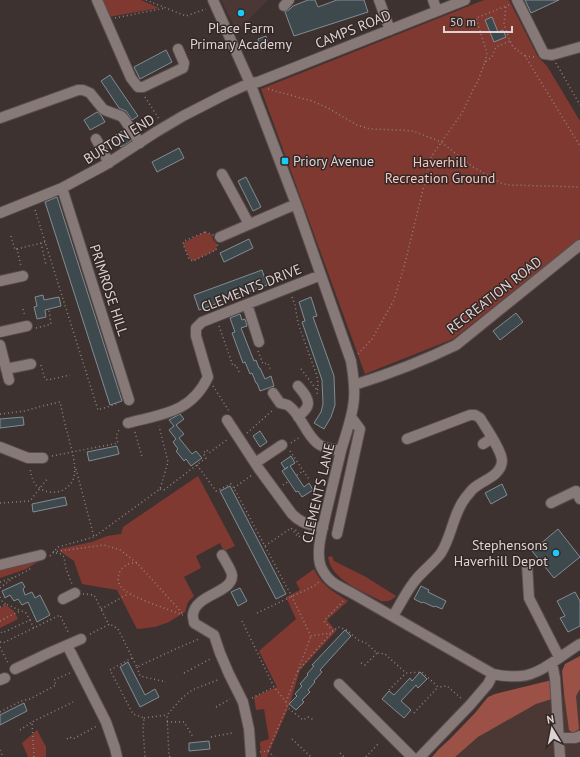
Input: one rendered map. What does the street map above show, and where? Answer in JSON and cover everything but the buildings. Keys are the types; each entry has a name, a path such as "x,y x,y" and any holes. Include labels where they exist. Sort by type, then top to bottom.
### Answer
{"street":[{"path":"97,0 131,78 138,86 144,87 183,68 184,63 178,48"},
{"path":"379,0 390,30"},
{"path":"433,0 437,11"},
{"name":"CAMPS ROAD","path":"254,83 465,0"},
{"path":"517,0 544,54 552,55 580,47"},
{"name":"CLEMENTS LANE","path":"214,3 254,83 351,361 354,375 354,397 351,417 322,528 318,552 321,566 332,583 393,616 493,674"},
{"name":"BURTON END","path":"0,213 62,188 109,163 164,127 226,94 254,83"},
{"path":"0,118 56,97 78,90 83,90 90,94 103,109 121,116 140,143"},
{"path":"96,139 109,163"},
{"path":"222,174 249,224"},
{"name":"PRIMROSE HILL","path":"62,188 129,400"},
{"path":"220,237 296,204"},
{"name":"RECREATION ROAD","path":"354,385 429,357 456,344 580,245"},
{"path":"0,281 23,276"},
{"name":"CLEMENTS DRIVE","path":"131,423 179,409 196,396 204,385 208,377 196,336 196,328 202,322 321,276"},
{"path":"247,304 259,342"},
{"path":"0,332 27,326"},
{"path":"0,345 9,380"},
{"path":"6,369 31,364"},
{"path":"296,414 308,406 307,398 298,386"},
{"path":"273,393 280,403 288,405 296,414 316,443 324,448 341,451"},
{"path":"393,616 414,581 442,552 449,537 458,510 465,499 474,488 496,474 501,467 502,460 501,453 487,441 480,418 475,415 470,415 406,440"},
{"path":"337,534 360,429 351,417"},
{"path":"227,420 255,463 292,514 303,523 322,528"},
{"path":"255,463 284,446"},
{"path":"0,447 28,458 43,458"},
{"path":"551,503 576,491 580,499"},
{"path":"222,555 230,569 232,576 230,581 226,586 199,602 193,613 194,623 214,635 220,653 241,698 249,729 251,755"},
{"path":"0,566 45,556"},
{"path":"527,564 529,598 555,660 560,757"},
{"path":"63,599 75,593"},
{"path":"12,667 74,642 79,668 106,722 116,748 117,757"},
{"path":"420,757 470,705 488,684 493,674 522,676 534,673 580,644"},
{"path":"339,684 412,757"},
{"path":"559,738 575,738 580,736"}],"path":[{"path":"146,0 186,16 214,3"},
{"path":"351,361 372,339 394,300 432,157 462,113 478,81 485,62 486,53 476,18 517,0"},
{"path":"506,6 504,24 510,41 514,47 525,56 580,146"},
{"path":"106,20 166,8"},
{"path":"485,62 492,57 496,47 510,41"},
{"path":"552,55 580,105"},
{"path":"254,83 268,89 312,101 328,108 357,125 370,128 413,131 442,142 473,167 501,183 508,185 580,187"},
{"path":"138,86 164,127"},
{"path":"32,200 98,410 129,400"},
{"path":"205,232 220,237 216,250 193,261 190,259 183,244 184,241 205,232"},
{"path":"11,236 15,250 17,249 23,276"},
{"path":"17,249 45,242"},
{"path":"41,243 46,265"},
{"path":"289,288 295,305 298,323 318,376 316,396"},
{"path":"23,309 28,330 51,324 49,310"},
{"path":"215,317 233,366 236,365 239,372"},
{"path":"259,342 255,344 263,364 268,363 271,371"},
{"path":"301,369 317,390"},
{"path":"216,392 230,414 227,420"},
{"path":"0,414 25,411 60,402 66,430 68,431 75,467 94,537"},
{"path":"45,556 53,552 58,547 94,537 160,489 164,490 197,465 206,458 203,453 207,450 209,453 238,436 280,403"},
{"path":"157,416 168,462 160,489"},
{"path":"43,458 118,443 116,436 119,430 123,425 131,423 142,457"},
{"path":"284,446 310,481"},
{"path":"28,458 34,482 40,488 48,492 60,492 66,489 73,480 75,467"},
{"path":"197,465 216,491 231,484 234,488 311,636 286,702"},
{"path":"297,475 303,470"},
{"path":"0,503 30,501 47,479"},
{"path":"234,488 247,479"},
{"path":"265,546 291,528 298,537 300,536 293,526"},
{"path":"53,552 104,545 120,550 137,563 185,616 128,594 121,587 118,581 119,571 126,564 137,563"},
{"path":"257,613 314,586 327,576"},
{"path":"0,588 15,577"},
{"path":"101,609 128,594"},
{"path":"0,597 2,602 26,613 34,629"},
{"path":"333,631 324,621 342,602"},
{"path":"0,607 6,604"},
{"path":"0,621 20,611"},
{"path":"0,642 3,643 60,615 74,642 110,624 118,629 140,676 166,682"},
{"path":"0,630 2,633 30,620"},
{"path":"242,621 274,687 286,702 287,707 268,751"},
{"path":"298,671 338,627 347,630 358,640 366,643 377,653 385,654 406,673"},
{"path":"311,636 331,633"},
{"path":"137,667 199,639"},
{"path":"0,647 12,667"},
{"path":"184,673 220,653"},
{"path":"361,663 365,665 377,653"},
{"path":"132,658 110,670 133,714 144,718 167,715"},
{"path":"0,712 21,701 30,699 56,685 54,680 79,668"},
{"path":"389,690 406,673 422,672 438,687"},
{"path":"170,757 167,715 181,699 192,690 220,679"},
{"path":"414,712 438,687 446,686 470,705"},
{"path":"216,707 274,687"},
{"path":"20,730 32,722 73,702"},
{"path":"287,707 303,720 308,717 314,720"},
{"path":"144,718 143,729 145,757"},
{"path":"32,722 34,757"},
{"path":"67,739 70,737 73,738 106,722"},
{"path":"167,722 184,722 193,737"},
{"path":"211,737 232,733"},
{"path":"292,739 309,756"},
{"path":"366,757 378,744"},
{"path":"0,750 3,757"},
{"path":"251,755 268,751"},
{"path":"268,751 274,757"},
{"path":"340,753 344,757"}],"shaded area":[{"name":"Place Farm Primary Academy","path":"221,0 268,0 241,27 235,27"},
{"path":"580,656 580,689 576,696 579,729 573,733 569,730 562,671 565,664"},
{"path":"552,680 552,699 536,704 478,737 455,757 432,757 475,713 488,697"},
{"path":"580,685 580,757 453,757 493,727 536,704 564,694 564,696"}],"green space":[{"path":"101,0 141,0 159,8 109,17"},
{"name":"Haverhill Recreation Ground","path":"484,0 509,0 538,57 547,66 580,121 580,238 453,339 365,374 261,89"},
{"path":"205,232 212,235 213,240 217,244 216,250 193,261 190,259 183,244"},
{"path":"198,476 235,546 224,551 220,543 196,556 201,568 184,577 194,596 188,602 185,612 169,622 155,627 137,629 117,590 82,584 74,561 59,549 92,542 107,536 121,534 123,527"},
{"path":"332,556 334,561 366,577 396,596 389,601 381,601 349,584 335,572 330,565 328,557"},
{"path":"41,560 26,569 0,578 0,568"},
{"path":"314,569 324,584 348,601 327,620 336,631 300,670 289,706 267,757 261,757 260,742 269,739 264,709 256,710 254,697 277,687 259,651 296,619 286,597 300,590 296,582"},
{"path":"6,605 14,611 18,619 0,628 0,608"},
{"path":"37,730 46,747 46,757 28,757 22,743"}],"place":[{"name":"Place Farm Primary Academy","path":"241,13"},
{"name":"Priory Avenue","path":"285,161"},
{"name":"Stephensons Haverhill Depot","path":"556,553"}]}
